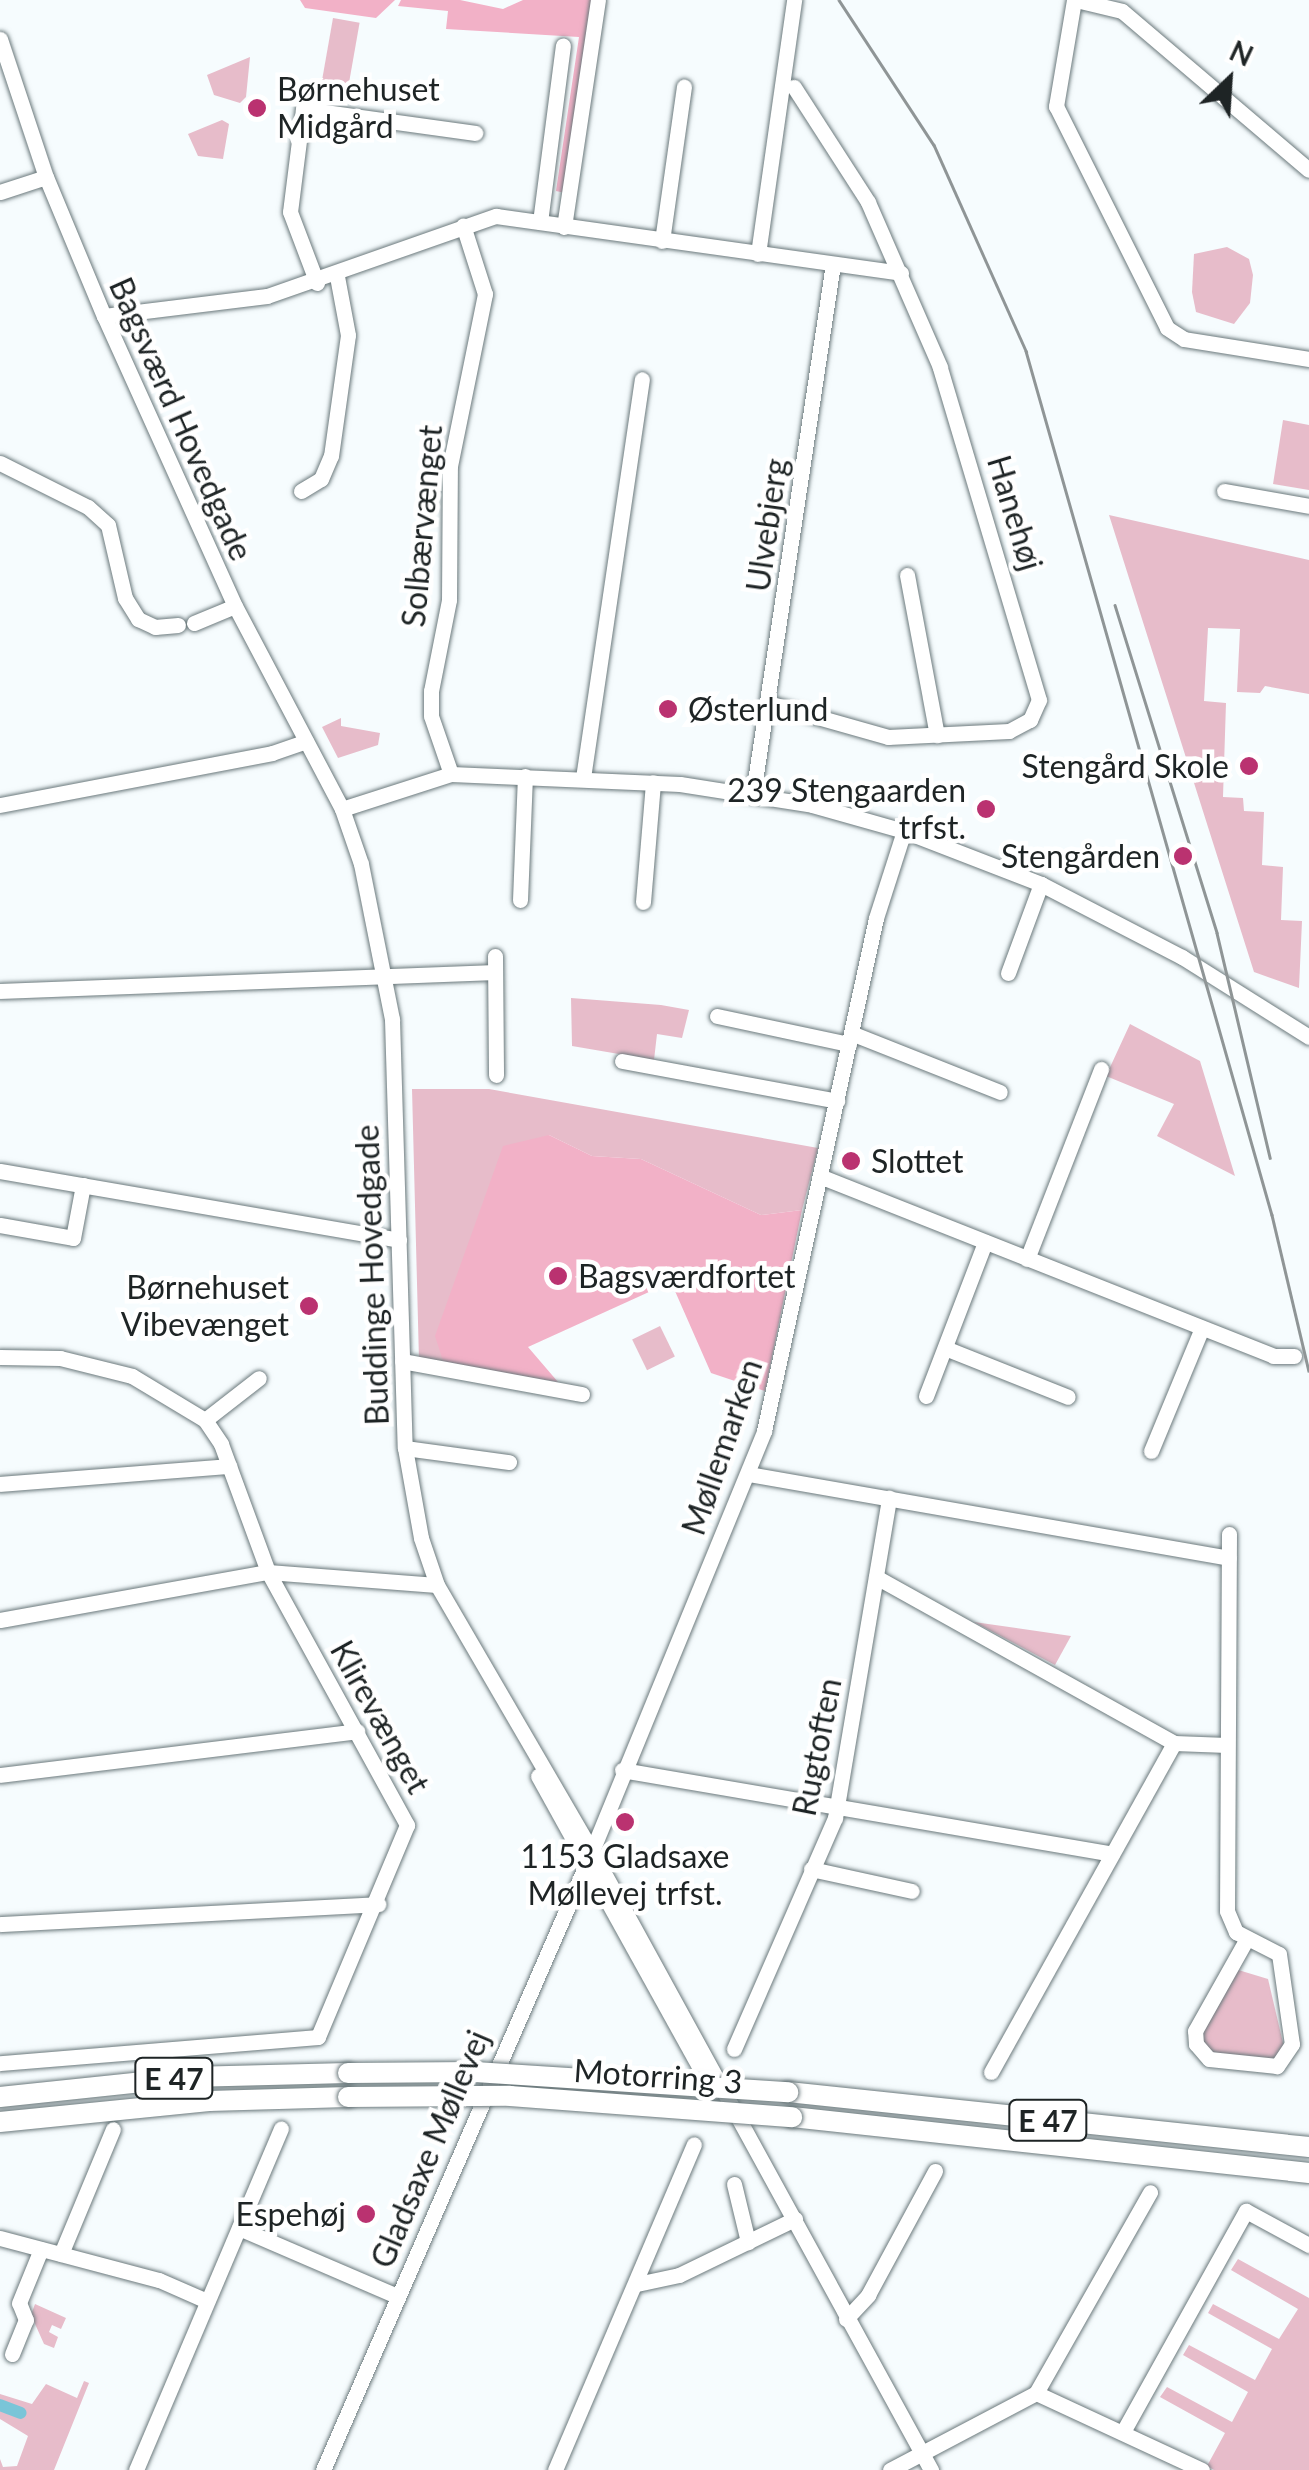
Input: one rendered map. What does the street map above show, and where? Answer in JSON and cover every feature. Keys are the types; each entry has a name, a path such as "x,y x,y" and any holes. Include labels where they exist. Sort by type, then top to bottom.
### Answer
{"highway":[{"name":"Motorring 3","path":"0,2097 189,2077 475,2072 788,2092 1309,2147"},
{"name":"Motorring 3","path":"0,2122 209,2101 510,2096 792,2116 1309,2173"}],"street":[{"path":"564,227 598,0"},
{"path":"758,254 794,0"},
{"path":"1309,170 1122,11 1075,0 1056,106 1168,328 1184,339 1309,359"},
{"name":"Bagsværd Hovedgade","path":"0,38 46,177 104,316 235,606 342,810"},
{"path":"540,222 563,45"},
{"path":"662,240 684,87"},
{"name":"Hanehøj","path":"768,703 869,734 936,735 1022,726 1036,712 1038,686 958,419 901,273 868,202 794,87"},
{"path":"317,283 290,212 303,109 475,133"},
{"path":"0,192 46,177"},
{"path":"104,316 228,304 317,283 463,225 496,216 901,273"},
{"name":"Solbærvænget","path":"451,774 431,716 431,691 449,600 450,466 485,294 463,225"},
{"name":"Ulvebjerg","path":"754,794 834,264"},
{"path":"301,492 322,479 331,456 348,335 337,276"},
{"path":"583,778 642,379"},
{"path":"0,462 88,506 108,524 125,598 138,619 155,627 186,624 235,606"},
{"path":"1224,491 1309,506"},
{"path":"907,576 936,735"},
{"path":"0,804 272,753 306,741"},
{"path":"342,810 451,774 654,782 754,794 904,831 1041,884 1182,957 1309,1037"},
{"path":"520,900 526,776"},
{"path":"643,902 654,782"},
{"name":"Buddinge Hovedgade","path":"342,810 388,975 405,1448 421,1538 437,1584 927,2463"},
{"name":"Møllemarken","path":"589,1856 748,1474 777,1384 880,904 904,831"},
{"path":"1008,973 1041,884"},
{"path":"0,991 388,975 495,964 496,1076"},
{"path":"717,1016 850,1039 1000,1092"},
{"path":"622,1062 838,1100"},
{"path":"1027,1259 1101,1069"},
{"path":"0,1171 399,1240"},
{"path":"822,1178 1273,1356 1294,1356"},
{"path":"0,1224 73,1238 83,1185"},
{"path":"926,1396 985,1242"},
{"path":"1151,1451 1202,1328"},
{"path":"944,1348 1068,1397"},
{"path":"0,1357 60,1358 132,1376 206,1420 259,1378"},
{"path":"402,1361 582,1394"},
{"name":"Klirevænget","path":"0,2063 310,2041 324,2030 407,1825 268,1572 229,1466 206,1420"},
{"path":"405,1448 508,1462"},
{"path":"0,1484 229,1466"},
{"path":"748,1474 1228,1558"},
{"name":"Rugtoften","path":"734,2049 838,1806 889,1498"},
{"path":"1229,1534 1227,1911 1246,1940 1279,1954 1292,2044 1277,2066 1209,2059 1196,2044 1195,2032 1246,1940"},
{"path":"0,1620 268,1572 437,1584"},
{"path":"876,1577 1174,1743 1227,1745"},
{"path":"0,1776 357,1731"},
{"path":"991,2072 1174,1743"},
{"path":"622,1770 1112,1854"},
{"name":"Gladsaxe Møllevej","path":"322,2470 589,1856"},
{"path":"811,1869 912,1891"},
{"path":"0,1924 378,1904"},
{"path":"136,2470 281,2129"},
{"path":"61,2254 113,2130"},
{"path":"555,2470 694,2144"},
{"path":"846,2319 868,2295 935,2172"},
{"path":"734,2184 748,2242"},
{"path":"890,2470 927,2463 1036,2393 1150,2192"},
{"path":"1124,2430 1246,2211 1309,2246"},
{"path":"637,2284 679,2276 791,2220"},
{"path":"239,2228 397,2296"},
{"path":"0,2238 159,2280 207,2300"},
{"path":"12,2354 26,2320 19,2303 42,2248"},
{"path":"1036,2393 1124,2430 1202,2470"}],"shaded area":[{"path":"300,0 395,0 376,18 305,8"},
{"path":"401,0 460,0 503,9 523,0 592,0 565,193 556,191 579,37 446,29 448,11 398,6"},
{"path":"333,18 360,23 348,91 321,86"},
{"path":"250,57 246,97 240,103 214,95 207,75"},
{"path":"222,120 229,124 223,159 198,156 188,134"},
{"path":"1227,247 1249,259 1253,275 1250,303 1234,324 1196,312 1192,292 1194,254"},
{"path":"1283,420 1309,425 1309,490 1273,484"},
{"name":"Stengård Skole","path":"1109,515 1309,560 1309,694 1265,686 1260,693 1237,692 1240,629 1208,628 1204,701 1226,703 1223,797 1243,798 1244,811 1264,812 1262,865 1283,867 1281,920 1302,921 1299,988 1254,972"},
{"path":"341,718 341,726 380,733 378,745 338,758 322,727"},
{"path":"571,998 689,1010 682,1038 657,1034 654,1060 572,1046"},
{"path":"1130,1024 1200,1061 1235,1176 1157,1136 1174,1104 1106,1076"},
{"path":"412,1089 489,1089 818,1148 802,1210 761,1215 641,1159 592,1156 549,1135 444,1364 419,1361"},
{"path":"549,1135 592,1156 641,1159 761,1215 802,1210 765,1391 711,1373 671,1282 528,1347 558,1382 444,1364 435,1336 503,1146"},
{"path":"660,1326 675,1357 647,1370 632,1340"},
{"path":"974,1622 1071,1636 1055,1665"},
{"path":"1235,1969 1268,1979 1284,2047 1274,2062 1204,2052 1200,2039"},
{"path":"1238,2259 1309,2298 1309,2470 1214,2470 1207,2466 1225,2433 1160,2397 1167,2387 1232,2422 1248,2392 1183,2355 1189,2345 1255,2380 1272,2349 1208,2313 1213,2304 1279,2339 1298,2309 1231,2270"},
{"path":"35,2304 66,2318 61,2329 52,2325 49,2332 58,2337 54,2348 44,2344 31,2315"},
{"path":"84,2381 89,2383 54,2470 0,2470 0,2459 3,2467 17,2466 28,2436 0,2419 0,2394 32,2404 46,2384 77,2398"}],"waterway":[{"path":"0,2405 21,2413"}],"tram line":[{"path":"839,0 934,145 1026,351 1272,1215 1309,1371"},
{"path":"1115,605 1217,933 1270,1158"}],"place":[{"name":"Børnehuset Midgård","path":"257,108"},
{"name":"Østerlund","path":"668,709"},
{"name":"Stengård Skole","path":"1249,766"},
{"name":"239 Stengaarden trfst.","path":"986,809"},
{"name":"Stengården","path":"1183,856"},
{"name":"Slottet","path":"851,1161"},
{"name":"Bagsværdfortet","path":"558,1276"},
{"name":"Børnehuset Vibevænget","path":"309,1306"},
{"name":"1153 Gladsaxe Møllevej trfst.","path":"625,1822"},
{"name":"Espehøj","path":"366,2214"}]}
